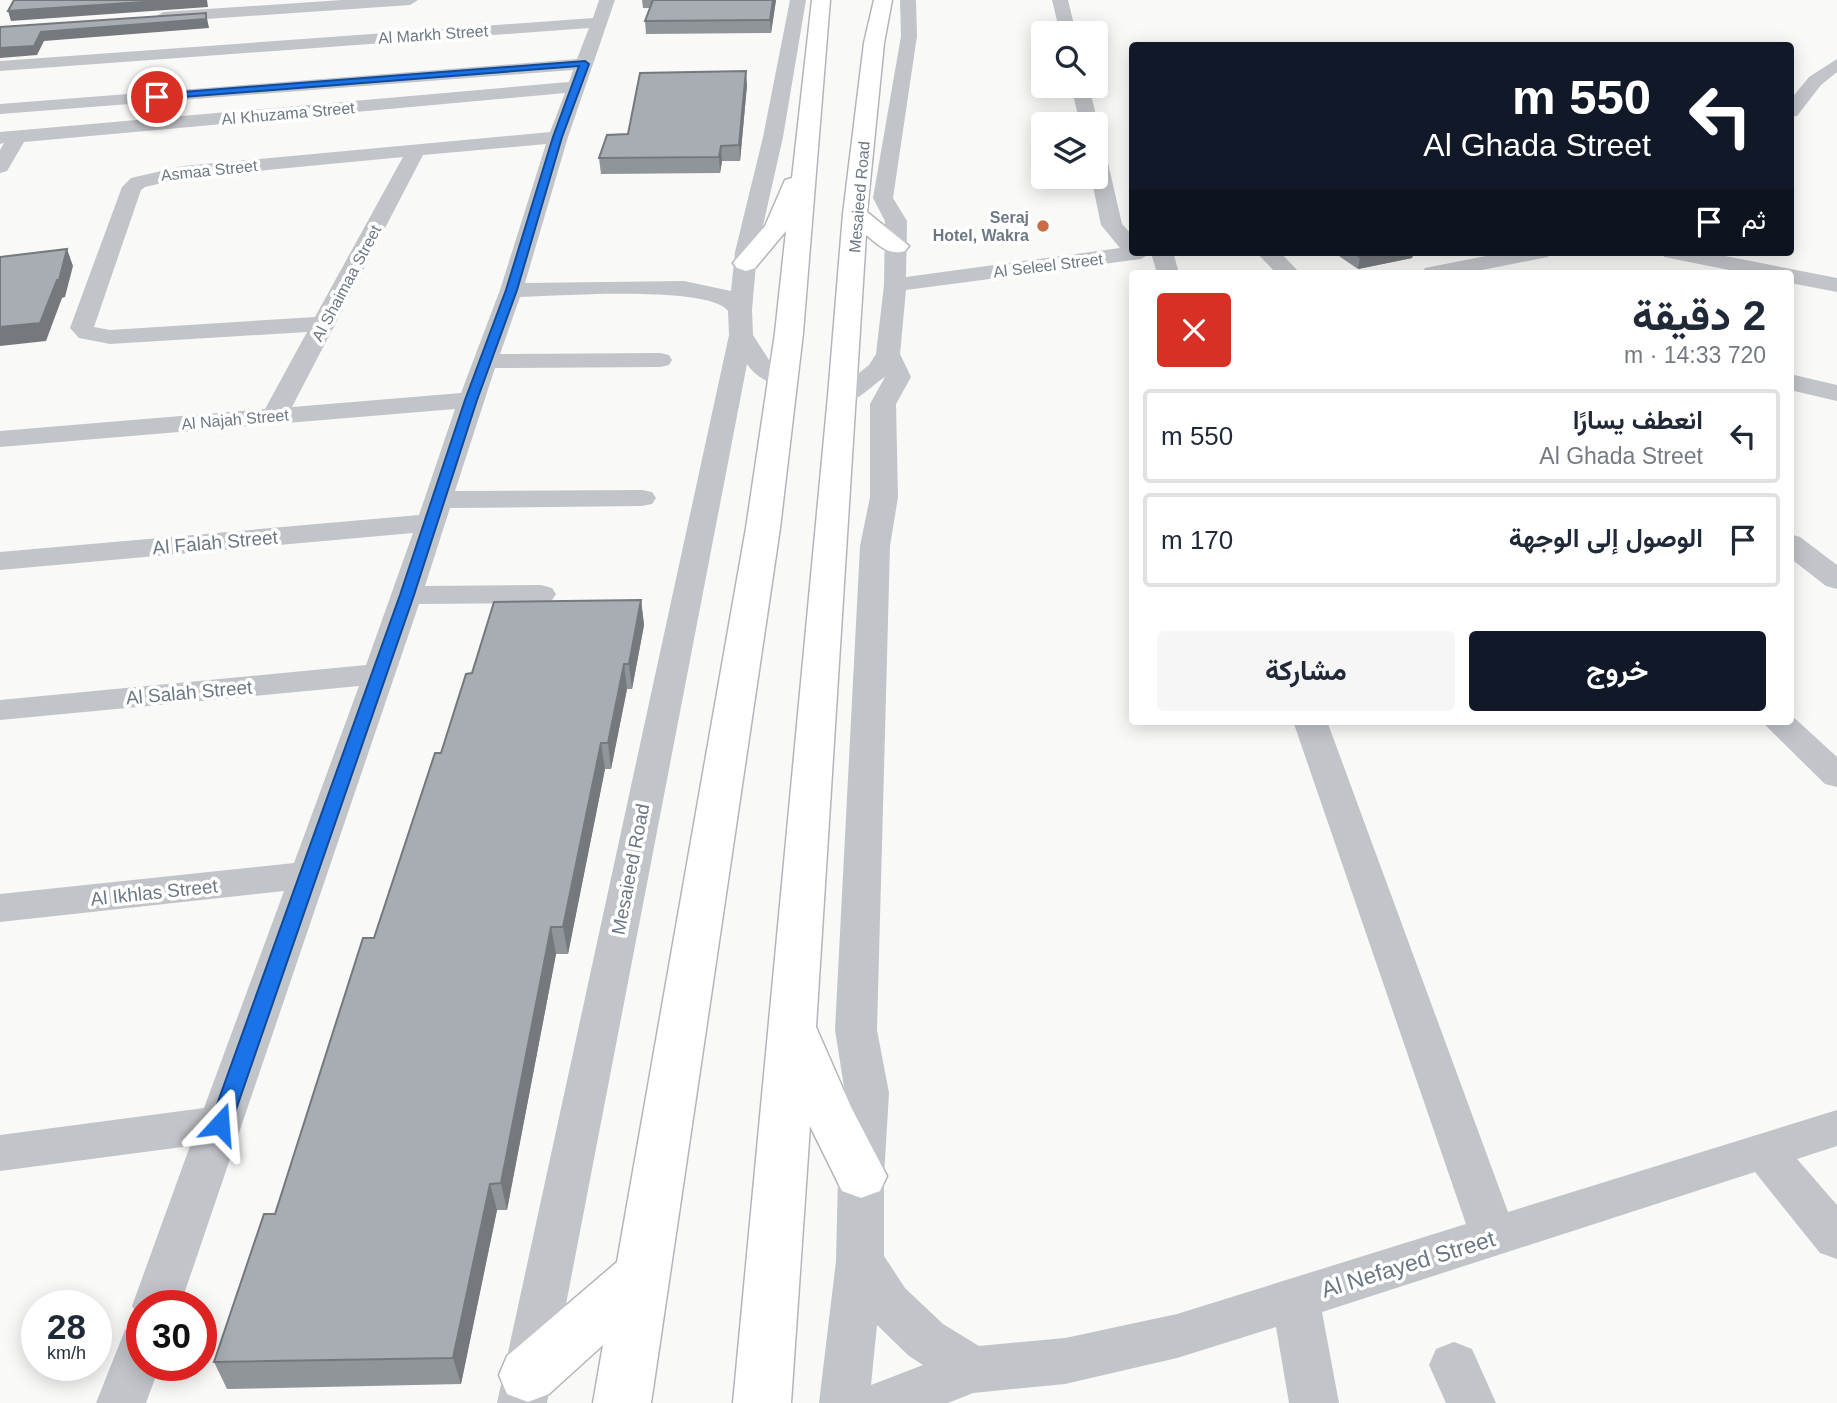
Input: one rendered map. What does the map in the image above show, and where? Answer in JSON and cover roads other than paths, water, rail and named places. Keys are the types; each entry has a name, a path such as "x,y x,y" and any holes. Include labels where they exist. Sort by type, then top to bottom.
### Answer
{"highway":[{"path":"622,1403 739,689 782,379 808,147 821,0"},
{"name":"Mesaieed Road","path":"762,1403 843,396 855,214 874,43 889,1"},
{"path":"745,269 776,228 808,147"},
{"path":"855,214 896,254"},
{"path":"792,1023 827,1110 861,1176"},
{"path":"523,1396 643,1273"}],"street":[{"path":"149,18 410,0"},
{"name":"Mesaieed Road","path":"523,1396 741,322 745,269 797,0"},
{"path":"1060,0 1065,21"},
{"name":"Mesaieed Road","path":"844,1403 860,1261 861,1176 867,1093 856,1030 875,546 884,496 883,404 898,377 888,354 895,285 896,221 883,198 909,36 889,1"},
{"path":"262,89 271,11"},
{"path":"162,1290 407,595 471,400 511,290 558,137 603,11"},
{"name":"Al Markh Street","path":"0,66 266,46 603,11"},
{"path":"1794,107 1815,81 1837,64"},
{"path":"0,109 262,89 581,75"},
{"name":"Al Khuzama Street","path":"8,137 581,75"},
{"path":"0,167 8,137"},
{"name":"Asmaa Street","path":"324,324 110,337 86,333 82,328 132,187 138,182 174,172 558,137"},
{"name":"Al Shaimaa Street","path":"274,416 417,149"},
{"path":"1104,189 1112,225 1129,245"},
{"name":"Al Seleel Street","path":"895,285 1129,253"},
{"name":"Al Seleel Street","path":"896,254 922,271 955,276"},
{"path":"1270,256 1286,270"},
{"path":"1455,270 1521,256"},
{"path":"1692,256 1762,270"},
{"path":"511,290 684,288 717,283 745,269"},
{"path":"1794,277 1837,285"},
{"path":"684,288 720,295 733,301 760,365 782,379"},
{"path":"843,396 878,370 888,354"},
{"path":"485,360 660,360"},
{"path":"1794,383 1837,393"},
{"name":"Al Najah Street","path":"0,439 471,400"},
{"name":"Al Falah Street","path":"0,561 433,512 642,498"},
{"path":"1794,546 1837,580"},
{"path":"407,595 541,594"},
{"name":"Al Salah Street","path":"0,710 378,674"},
{"path":"1311,725 1494,1237"},
{"path":"1781,725 1837,776"},
{"name":"Al Ikhlas Street","path":"0,908 307,875"},
{"path":"0,1153 220,1124"},
{"name":"Al Nefayed Street","path":"887,1403 973,1370 1065,1361 1177,1336 1837,1128"},
{"path":"1763,1150 1837,1239"},
{"path":"860,1261 888,1303 926,1340 973,1370"},
{"path":"1295,1299 1314,1403"},
{"path":"121,1403 129,1381"}],"place":[{"name":"Seraj Hotel, Wakra","path":"1043,226"}]}
